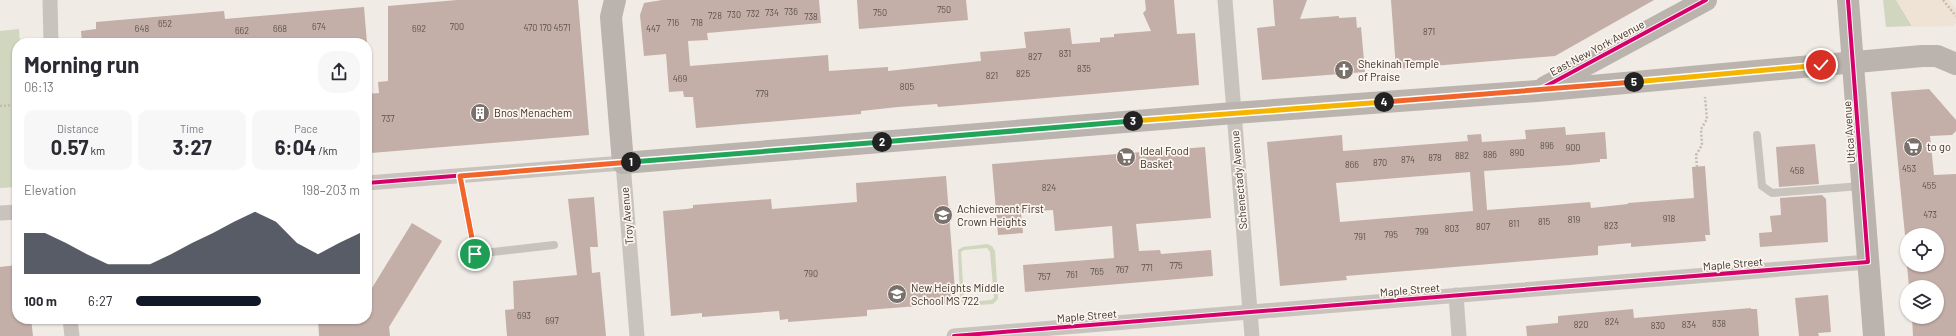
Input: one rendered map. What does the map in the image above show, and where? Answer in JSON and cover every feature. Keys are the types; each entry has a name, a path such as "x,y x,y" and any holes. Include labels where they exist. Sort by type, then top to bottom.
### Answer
{"main road":[{"name":"Troy Avenue","path":"615,0 611,17 623,163"},
{"name":"Utica Avenue","path":"1848,0 1874,336"},
{"name":"East New York Avenue","path":"1537,91 1701,1"},
{"name":"East New York Avenue","path":"623,163 1234,113 1537,91 1922,56 1937,56 1954,59"}],"street":[{"path":"50,0 51,38"},
{"name":"Schenectady Avenue","path":"1225,0 1252,336"},
{"name":"East New York Avenue","path":"372,184 623,163"},
{"name":"Troy Avenue","path":"623,163 637,336"},
{"path":"0,213 12,212"},
{"name":"Maple Street","path":"954,336 1868,262"},
{"path":"1456,295 1459,336"},
{"path":"71,324 72,336"}],"lane":[{"path":"1757,135 1762,186 1772,193 1862,186"},
{"path":"460,176 475,254 554,245"}],"path":[{"path":"1943,0 1956,16"},
{"path":"1697,167 1696,155 1702,145 1701,130 1707,119 1705,97"},
{"path":"0,106 12,105"}],"green space":[{"path":"1883,0 1896,0 1912,26 1886,27"},
{"path":"19,29 20,38 12,38 12,187 0,188 0,31"},
{"path":"987,244 992,246 995,251 998,299 993,304 965,306 960,299 958,250 963,247","holes":["987,248 990,252 994,298 991,300 967,302 964,298 961,252 964,250"]}],"shaded area":[{"path":"1896,0 1949,0 1956,8 1956,23 1953,26 1911,27 1912,24"}],"building":[{"path":"457,0 578,0 589,135 372,153 372,94 379,93 378,82 388,81 388,6"},
{"path":"662,0 819,0 821,23 707,33 708,40 688,41 690,66 828,55 829,71 888,67 888,71 981,61 980,52 1026,48 1024,32 1070,28 1072,44 1100,42 1100,38 1114,37 1114,34 1151,31 1143,13 1146,10 1145,0 1174,0 1177,34 1195,33 1199,85 938,107 937,104 898,107 861,111 861,114 696,128 693,97 684,97 683,91 669,92 666,54 644,56 640,15 644,3"},
{"path":"857,0 966,0 968,20 859,29"},
{"path":"1273,0 1307,0 1300,19 1339,16 1339,18 1356,17 1357,28 1361,27 1365,72 1262,80 1257,28 1275,26"},
{"path":"1391,0 1654,0 1555,56 1396,69"},
{"path":"364,7 367,38 82,38 81,31 96,29 96,22 224,11 225,19"},
{"path":"1929,89 1956,120 1956,131 1952,135 1930,136 1934,175 1956,174 1956,336 1913,336 1912,324 1944,324 1944,280 1908,280 1908,272 1944,272 1944,228 1904,228 1891,92"},
{"path":"1565,127 1566,135 1605,132 1607,159 1600,159 1600,162 1570,165 1484,171 1487,210 1590,202 1591,208 1628,203 1694,198 1692,167 1705,166 1710,235 1705,235 1706,241 1631,247 1631,243 1598,246 1598,255 1346,276 1347,280 1280,286 1267,142 1342,135 1343,151 1468,141 1467,135 1481,134 1482,142 1526,139 1525,130","holes":["1470,172 1473,211 1340,222 1336,183"]},
{"path":"1815,144 1819,184 1779,187 1776,147"},
{"path":"1205,147 1211,218 1136,224 1139,251 1160,250 1161,254 1211,250 1213,276 1025,292 1023,265 1114,258 1112,226 1055,231 1053,210 1021,212 1023,233 998,235 992,164"},
{"path":"946,176 956,303 867,310 867,316 788,322 788,319 780,320 779,311 702,317 702,313 671,316 663,211 693,208 693,205 771,199 772,209 857,202 856,183"},
{"path":"1822,195 1826,199 1828,242 1760,247 1759,233 1772,232 1770,216 1781,215 1780,198"},
{"path":"594,197 598,247 590,247 592,273 600,272 606,336 507,336 505,310 514,309 513,281 577,275 568,199"},
{"path":"412,223 442,241 389,327 390,336 319,336 318,324 372,324 372,288"},
{"path":"12,266 12,324 32,324 33,336 0,336 0,267"},
{"path":"1828,295 1831,332 1818,333 1819,336 1799,336 1795,298"},
{"path":"1751,308 1757,309 1759,336 1527,336 1526,326 1558,323 1558,316 1633,309 1634,318"}],"cycle path":[{"path":"372,183 1234,113 1537,91 1706,0"},
{"path":"954,336 1868,262 1848,0"}],"place":[{"name":"Shekinah Temple of Praise","path":"1344,70"},
{"name":"Bnos Menachem","path":"480,113"},
{"name":"to go","path":"1913,147"},
{"name":"Ideal Food Basket","path":"1126,157"},
{"name":"Achievement First Crown Heights","path":"943,215"},
{"name":"New Heights Middle School MS 722","path":"897,294"}],"route":[{"path":"475,254 460,176 1234,113 1537,91 1821,65"}]}
